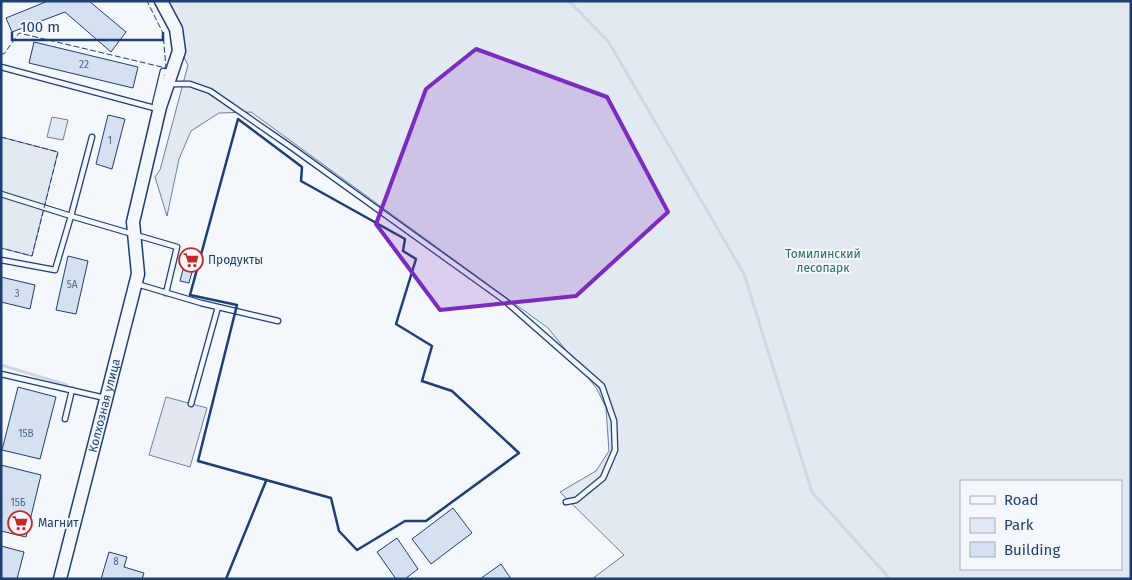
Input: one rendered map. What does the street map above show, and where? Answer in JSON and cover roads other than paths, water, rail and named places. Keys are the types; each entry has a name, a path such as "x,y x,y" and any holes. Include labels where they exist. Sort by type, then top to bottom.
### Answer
{"street":[{"name":"Колхозная улица","path":"60,579 136,284 139,265 133,222 157,109 167,74 179,51 176,29 161,1"}],"lane":[{"path":"1,68 157,109"},
{"path":"167,74 210,91 291,147 504,300 602,386 614,421 615,450 602,478 576,500 566,502"},
{"path":"1,260 55,270 92,137"},
{"path":"1,194 178,247 166,293"},
{"path":"136,284 218,307 278,321"},
{"path":"192,404 218,307"},
{"path":"1,375 106,398"},
{"path":"65,419 72,390"}],"waterway":[{"path":"569,1 608,41 744,274 812,492 890,579"},
{"path":"1,365 67,385"}],"place":[{"name":"Продукты","path":"191,260"},
{"name":"Магнит","path":"20,523"}],"park label":[{"name":"Томилинский лесопарк","path":"823,261"}]}
